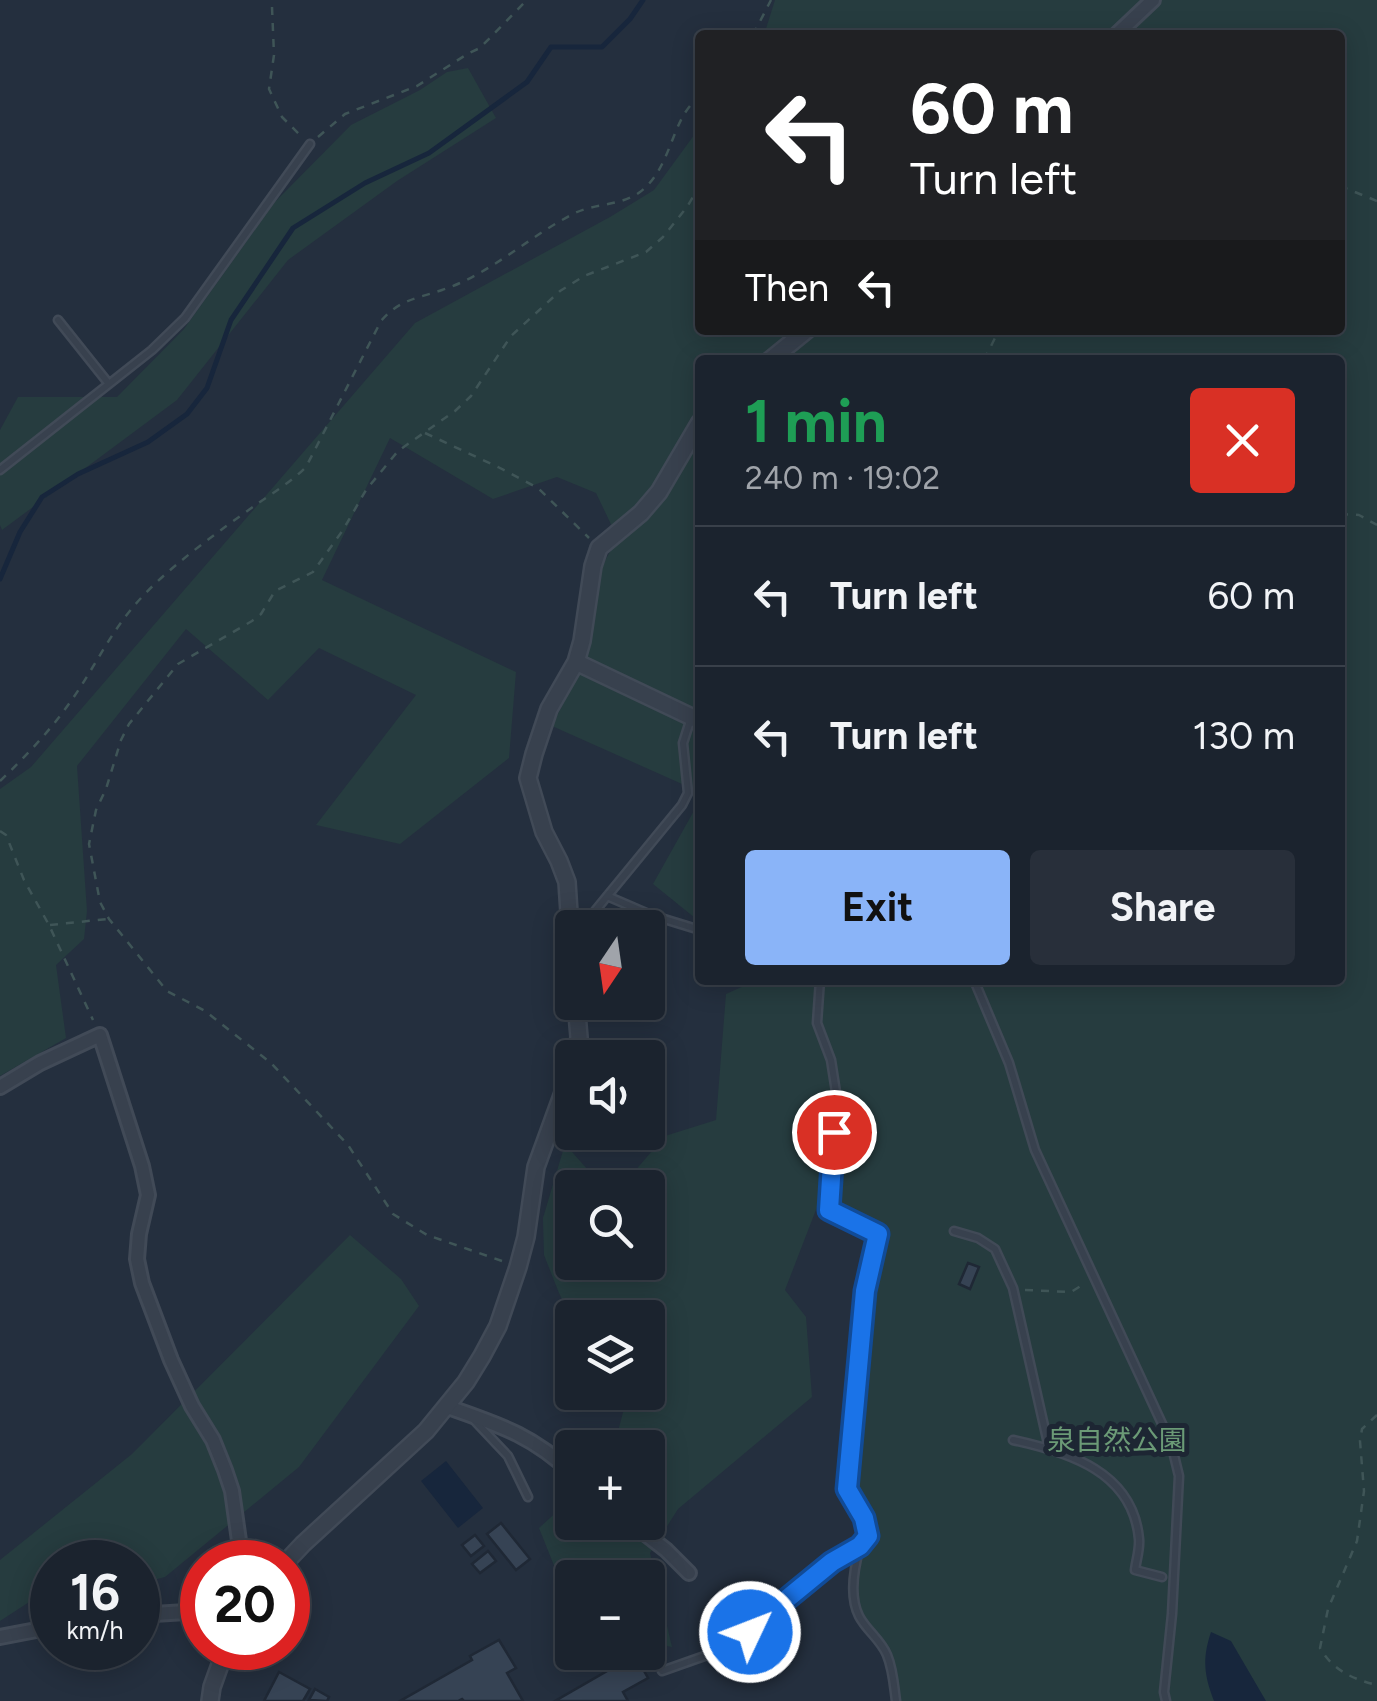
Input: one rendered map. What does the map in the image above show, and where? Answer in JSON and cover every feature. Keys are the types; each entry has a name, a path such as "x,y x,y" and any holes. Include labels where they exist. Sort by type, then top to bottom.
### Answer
{"street":[{"path":"1121,30 1154,0"},
{"path":"776,355 801,335"},
{"path":"571,910 567,882 544,832 528,778 538,738 576,662 599,548 660,492 695,431"},
{"path":"576,662 695,719"},
{"path":"0,1087 100,1035 148,1194 137,1259 142,1283 192,1406 214,1440 232,1491 239,1540"},
{"path":"306,1540 426,1431 466,1382 498,1326 518,1267 536,1167 555,1115"},
{"path":"448,1407 522,1434 555,1457"},
{"path":"653,1540 688,1573"},
{"path":"0,1638 30,1632"},
{"path":"210,1701 218,1670"}],"lane":[{"path":"0,470 152,350 185,318 310,144"},
{"path":"58,320 109,384"},
{"path":"596,910 682,805 688,792 684,743 695,721"},
{"path":"607,896 651,916 695,929"},
{"path":"662,1671 730,1648 868,1536 868,1528 847,1489 865,1291 878,1234 829,1210 836,1092 831,1060 817,1022 820,985"},
{"path":"976,985 1009,1063 1035,1150 1171,1443 1179,1476 1166,1701"},
{"path":"954,1232 978,1238 994,1249 1014,1288 1050,1448"},
{"path":"468,1414 508,1456 528,1497"},
{"path":"1013,1440 1050,1448 1092,1466 1112,1482 1131,1508 1139,1540 1135,1570 1162,1578"},
{"path":"860,1546 853,1570 856,1606 886,1652 896,1701"}],"path":[{"path":"272,7 274,55 269,89 282,118 310,144 345,114 416,86 480,48 527,0"},
{"path":"755,30 772,0"},
{"path":"0,781 45,736 136,603 306,467 390,311 400,303 477,275 578,212 623,202 638,194 668,153 682,117 695,100"},
{"path":"1345,188 1377,201"},
{"path":"518,1267 427,1235 393,1214 348,1145 271,1063 206,1011 167,991 108,919 100,902 89,844 96,810 121,740 129,724 178,664 252,621 276,590 313,572 366,490 398,451 471,396 512,336 560,290 584,276 646,252 663,237 695,194"},
{"path":"424,432 538,488 599,548"},
{"path":"1345,514 1359,515 1377,525"},
{"path":"0,831 6,834 24,880 100,1035"},
{"path":"48,925 108,919"},
{"path":"1014,1288 1071,1292 1084,1284 1083,1272 1090,1265"},
{"path":"1377,1415 1362,1429 1364,1490 1357,1541 1328,1609 1320,1648 1328,1662 1342,1672 1377,1685"}],"green space":[{"name":"泉自然公園","path":"775,0 1377,0 1377,1701 899,1701 898,1687 857,1600 856,1572 871,1530 852,1485 867,1292 882,1237 878,1229 833,1208 836,1158 785,1290 806,1317 812,1397 678,1509 665,1529 665,1430 618,1430 624,1410 665,1410 665,1300 562,1300 544,1255 543,1218 555,1178 555,1280 665,1280 665,1170 636,1170 653,1150 665,1150 665,1136 716,1120 726,994 746,985 1345,985 1345,355 695,355 695,790 552,726 584,655 603,564 619,541 596,493 557,477 493,499 390,438 322,580 516,672 509,758 400,844 316,825 416,695 319,648 268,700 186,629 77,766 87,911 84,939 56,965 66,1038 0,1076 0,789 31,767 415,323 654,190 695,134 695,335 1345,335 1345,30 766,30"},
{"path":"468,68 496,118 397,181 288,260 177,400 2,530 0,430 18,397 117,397 184,329 274,203 351,125 447,72"},
{"path":"695,809 695,918 653,884"},
{"name":"泉自然公園","path":"563,1150 570,1150 588,1170 557,1170"},
{"path":"350,1235 401,1279 419,1306 299,1467 210,1540 180,1540 180,1565 165,1577 160,1578 160,1540 30,1540 30,1602 0,1621 0,1560 132,1454"},
{"name":"泉自然公園","path":"555,1513 555,1540 658,1540 650,1553 652,1560 555,1560 555,1568 539,1528"},
{"name":"泉自然公園","path":"665,1617 672,1647 665,1646"}],"water":[{"path":"446,1461 483,1508 458,1528 421,1481"},
{"path":"1211,1632 1231,1641 1266,1701 1214,1701 1205,1667"}],"building":[{"path":"968,1263 979,1267 970,1289 959,1284"},
{"path":"501,1523 530,1559 516,1570 487,1534"},
{"path":"475,1535 484,1546 471,1556 462,1545"},
{"path":"488,1551 496,1561 480,1573 472,1564"},
{"path":"499,1640 516,1668 507,1673 523,1701 400,1701 472,1660 470,1656"},
{"path":"609,1670 643,1670 648,1678 623,1692 628,1701 555,1701"},
{"path":"279,1672 310,1689 303,1701 264,1701"},
{"path":"315,1689 329,1697 327,1701 309,1700"}],"waterway":[{"path":"0,579 20,532 42,497 78,474 148,442 187,414 207,388 231,320 293,228 365,183 429,153 527,82 551,47 602,47 643,0"}],"route":[{"path":"750,1632 868,1536 864,1518 847,1489 865,1291 878,1234 829,1210 834,1132"}]}
